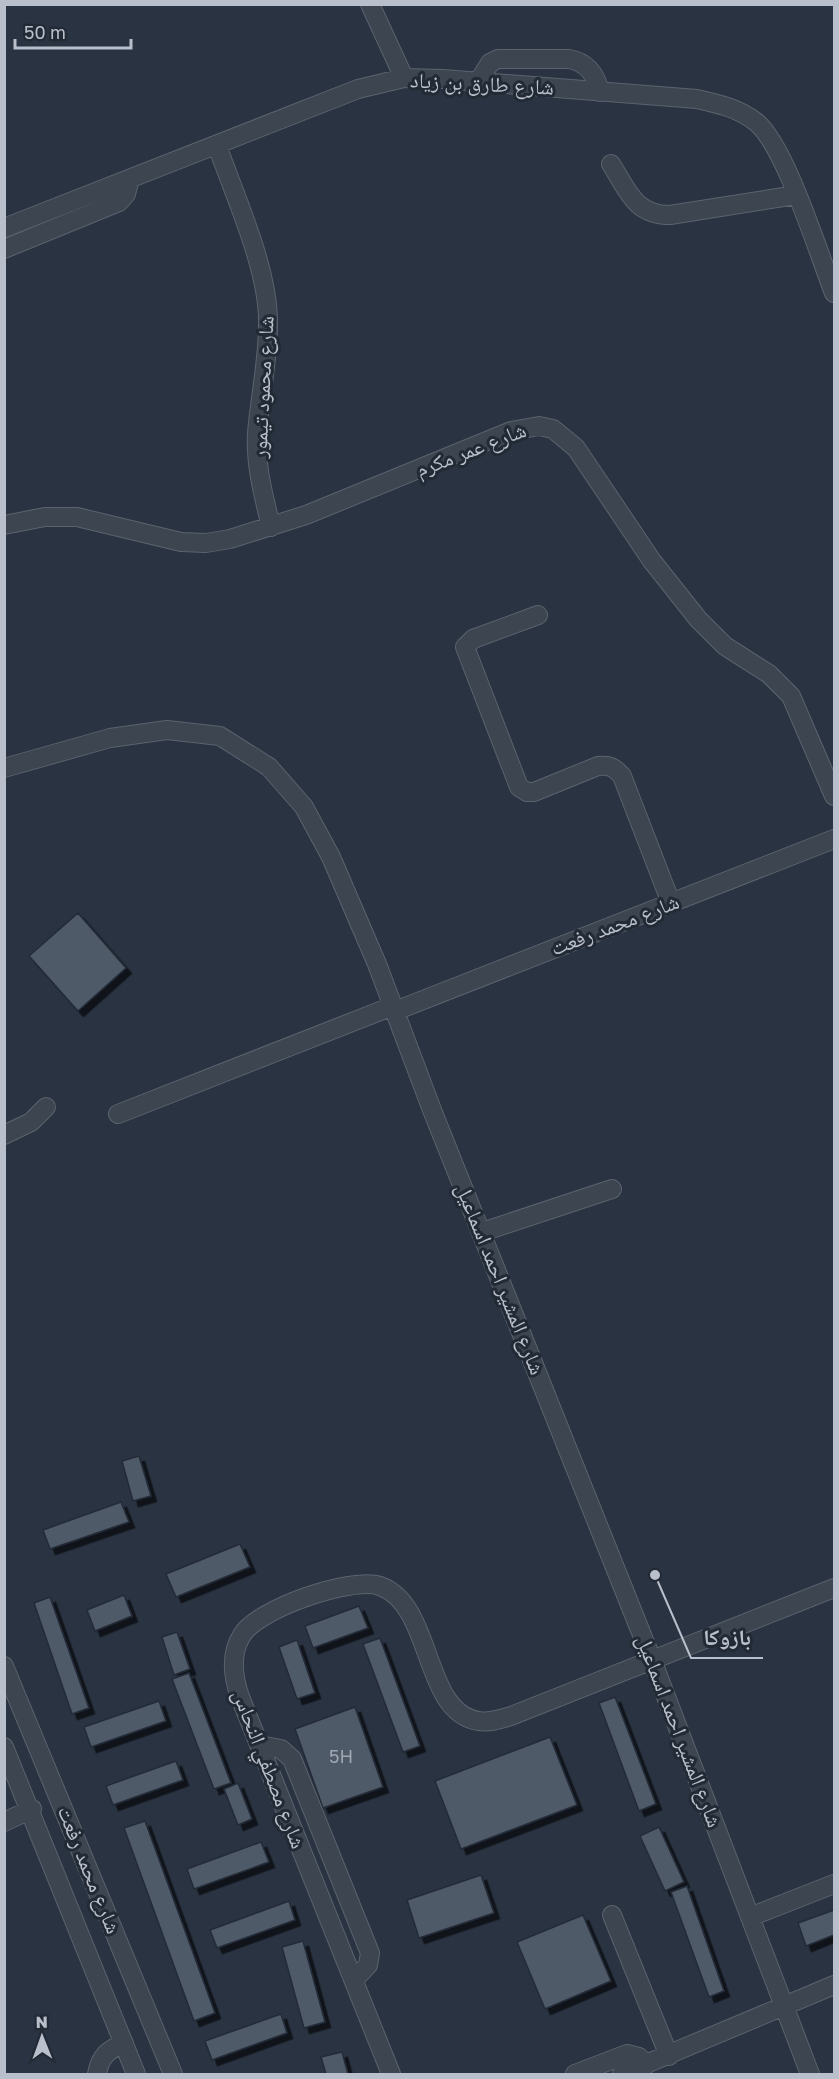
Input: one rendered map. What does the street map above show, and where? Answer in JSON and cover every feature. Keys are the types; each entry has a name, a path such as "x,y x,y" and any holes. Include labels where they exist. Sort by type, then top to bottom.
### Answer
{"street":[{"path":"370,4 404,78"},
{"path":"478,81 490,63 498,59 569,59 579,61 590,69 600,92"},
{"name":"شارع طارق بن زياد","path":"4,228 358,89 404,78 478,81 697,99 733,108 758,123 776,147 834,293"},
{"name":"شارع محمود تيمور","path":"217,145 262,276 266,300 268,341 257,435 258,462 271,527"},
{"path":"611,164 640,208 654,215 670,215 796,195"},
{"path":"4,249 119,202 126,194 130,179"},
{"name":"شارع عمر مكرم","path":"4,525 45,517 77,517 171,540 206,543 271,527 511,431 539,426 554,429 576,448 652,561 698,620 724,646 768,674 790,696 834,796"},
{"path":"538,615 473,639 465,647 519,787 527,792 534,792 598,766 609,765 616,769 622,776 671,903"},
{"name":"شارع المشير احمد اسماعيل","path":"4,768 110,738 167,729 220,736 269,767 304,807 332,857 394,1008 652,1660 783,2005 811,2071"},
{"name":"شارع محمد رفعت","path":"118,1114 834,839"},
{"path":"4,1135 31,1122 46,1107"},
{"path":"482,1232 612,1189"},
{"name":"شارع مصطفي النحاس","path":"392,2074 233,1675 242,1634 258,1620 324,1591 355,1583 381,1586 401,1600 408,1609 443,1692 454,1707 465,1716 479,1722 511,1716 652,1660"},
{"path":"652,1660 834,1588"},
{"name":"شارع محمد رفعت","path":"4,1666 173,2074"},
{"path":"259,1745 281,1749 292,1759 370,1953 368,1965 354,1980"},
{"name":"شارع محمد رفعت","path":"4,1747 32,1809 136,2074"},
{"path":"4,1822 32,1809"},
{"path":"750,1917 834,1884"},
{"path":"612,1915 669,2056"},
{"path":"622,2074 834,1985"},
{"path":"97,2074 103,2056 109,2049 124,2043"},
{"path":"575,2074 627,2054 639,2057 646,2065"}],"building":[{"path":"78,913 126,968 78,1011 29,956"},
{"path":"139,1456 151,1496 133,1501 122,1461"},
{"path":"121,1502 129,1522 50,1549 43,1530"},
{"path":"240,1544 250,1567 176,1597 166,1574"},
{"path":"124,1595 132,1616 95,1631 87,1610"},
{"path":"50,1597 89,1708 72,1714 34,1603"},
{"path":"359,1606 368,1628 313,1648 305,1626"},
{"path":"177,1632 190,1669 174,1675 162,1637"},
{"path":"380,1638 420,1746 403,1752 363,1644"},
{"path":"297,1640 315,1693 297,1699 279,1647"},
{"path":"189,1673 231,1783 214,1789 172,1679"},
{"path":"615,1697 656,1804 639,1811 599,1703"},
{"path":"159,1701 166,1721 91,1747 84,1727"},
{"path":"355,1707 383,1787 323,1808 295,1729"},
{"path":"550,1737 577,1805 461,1849 435,1781"},
{"path":"176,1761 183,1780 113,1805 106,1786"},
{"path":"238,1783 252,1819 238,1825 224,1789"},
{"path":"145,1821 215,2013 194,2021 124,1828"},
{"path":"659,1827 684,1882 665,1891 640,1836"},
{"path":"261,1842 269,1862 194,1889 187,1869"},
{"path":"481,1875 494,1913 419,1938 407,1900"},
{"path":"687,1886 724,1991 709,1997 671,1892"},
{"path":"289,1901 295,1920 217,1948 210,1930"},
{"path":"834,1910 834,1935 806,1946 798,1923"},
{"path":"583,1915 611,1981 545,2009 517,1942"},
{"path":"303,1941 325,2022 304,2028 282,1947"},
{"path":"281,2014 287,2033 212,2060 205,2041"},
{"path":"342,2052 348,2074 326,2074 321,2057"}],"place":[{"name":"بازوكا","path":"655,1575"}]}
